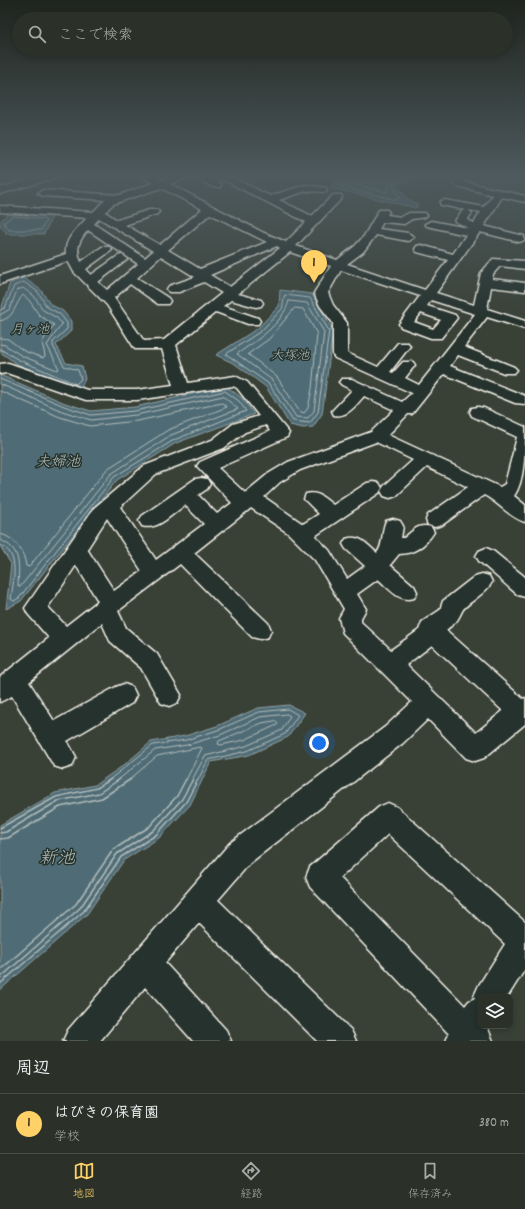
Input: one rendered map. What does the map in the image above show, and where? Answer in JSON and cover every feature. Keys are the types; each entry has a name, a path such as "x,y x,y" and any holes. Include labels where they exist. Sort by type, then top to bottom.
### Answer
{"street":[{"path":"146,264 87,224 77,235 71,248 72,256 78,269 107,297 140,346 168,344 230,294 283,245 310,224"},
{"path":"116,224 203,276 230,294 256,303"},
{"path":"107,297 192,224"},
{"path":"239,224 283,245 337,266 525,325"},
{"path":"377,224 359,249 337,266 321,293 327,306 340,323 340,355 422,392"},
{"path":"124,695 56,747 7,685 64,639 154,573 247,501 274,478 294,466 377,436 406,410 442,368 482,312 487,273 516,243 514,235 474,231 431,224"},
{"path":"464,224 474,231"},
{"path":"419,308 466,245 479,224"},
{"path":"372,231 408,237"},
{"path":"452,242 466,245"},
{"path":"174,289 283,245"},
{"path":"421,249 456,258"},
{"path":"78,269 106,250"},
{"path":"0,280 72,256"},
{"path":"91,281 122,259"},
{"path":"497,262 525,265"},
{"path":"129,278 163,301"},
{"path":"485,282 525,287"},
{"path":"214,307 253,321"},
{"path":"202,316 235,326"},
{"path":"168,344 182,388"},
{"path":"380,373 404,346"},
{"path":"455,349 509,370"},
{"path":"395,380 408,365"},
{"path":"0,368 8,368 86,395 137,395 235,381 242,385 281,433 206,466 247,501 295,528 322,555 355,609 350,618 351,626 475,749 523,711 430,630 450,614 451,607 482,582"},
{"path":"442,368 521,400"},
{"path":"347,382 406,410"},
{"path":"340,411 363,389"},
{"path":"478,412 525,434"},
{"path":"64,639 36,608 102,513 150,470 218,444 239,428 270,418"},
{"path":"377,436 482,486 501,497 525,515"},
{"path":"501,497 513,487 525,438"},
{"path":"302,535 332,515 381,490 425,459"},
{"path":"344,592 378,566 389,553 392,536 408,546 430,526 482,486"},
{"path":"149,522 194,490 216,524"},
{"path":"313,499 332,515"},
{"path":"109,506 154,573"},
{"path":"353,544 407,592"},
{"path":"77,549 108,606 118,634 149,661 169,695"},
{"path":"181,552 260,630"},
{"path":"486,556 525,589"},
{"path":"390,664 433,632"},
{"path":"82,1040 144,963 240,853 394,735 429,702"},
{"path":"472,1031 320,877 388,816 525,941 492,993"},
{"path":"198,901 340,1041"},
{"path":"144,963 216,1041"}],"water":[{"path":"0,224 49,224 44,234 5,234 6,232 0,226"},
{"name":"月ヶ池","path":"24,278 41,290 50,304 63,311 71,321 71,331 56,345 66,363 82,366 85,379 80,390 17,364 0,352 0,312 10,283"},
{"name":"大塚池","path":"280,290 312,294 333,330 322,414 313,427 303,428 290,425 266,387 235,364 216,355 258,328 279,306"},
{"name":"夫婦池","path":"0,375 65,403 91,411 135,407 226,386 242,398 254,414 176,443 117,480 21,601 6,609 11,564 0,546"},
{"name":"新池","path":"289,705 305,713 288,737 249,755 211,762 190,805 159,838 124,860 87,914 0,990 0,825 55,793 95,785 124,765 151,742 185,736 217,726 258,708"}],"place":[{"name":"はびきの保育園","path":"314,283"}]}
